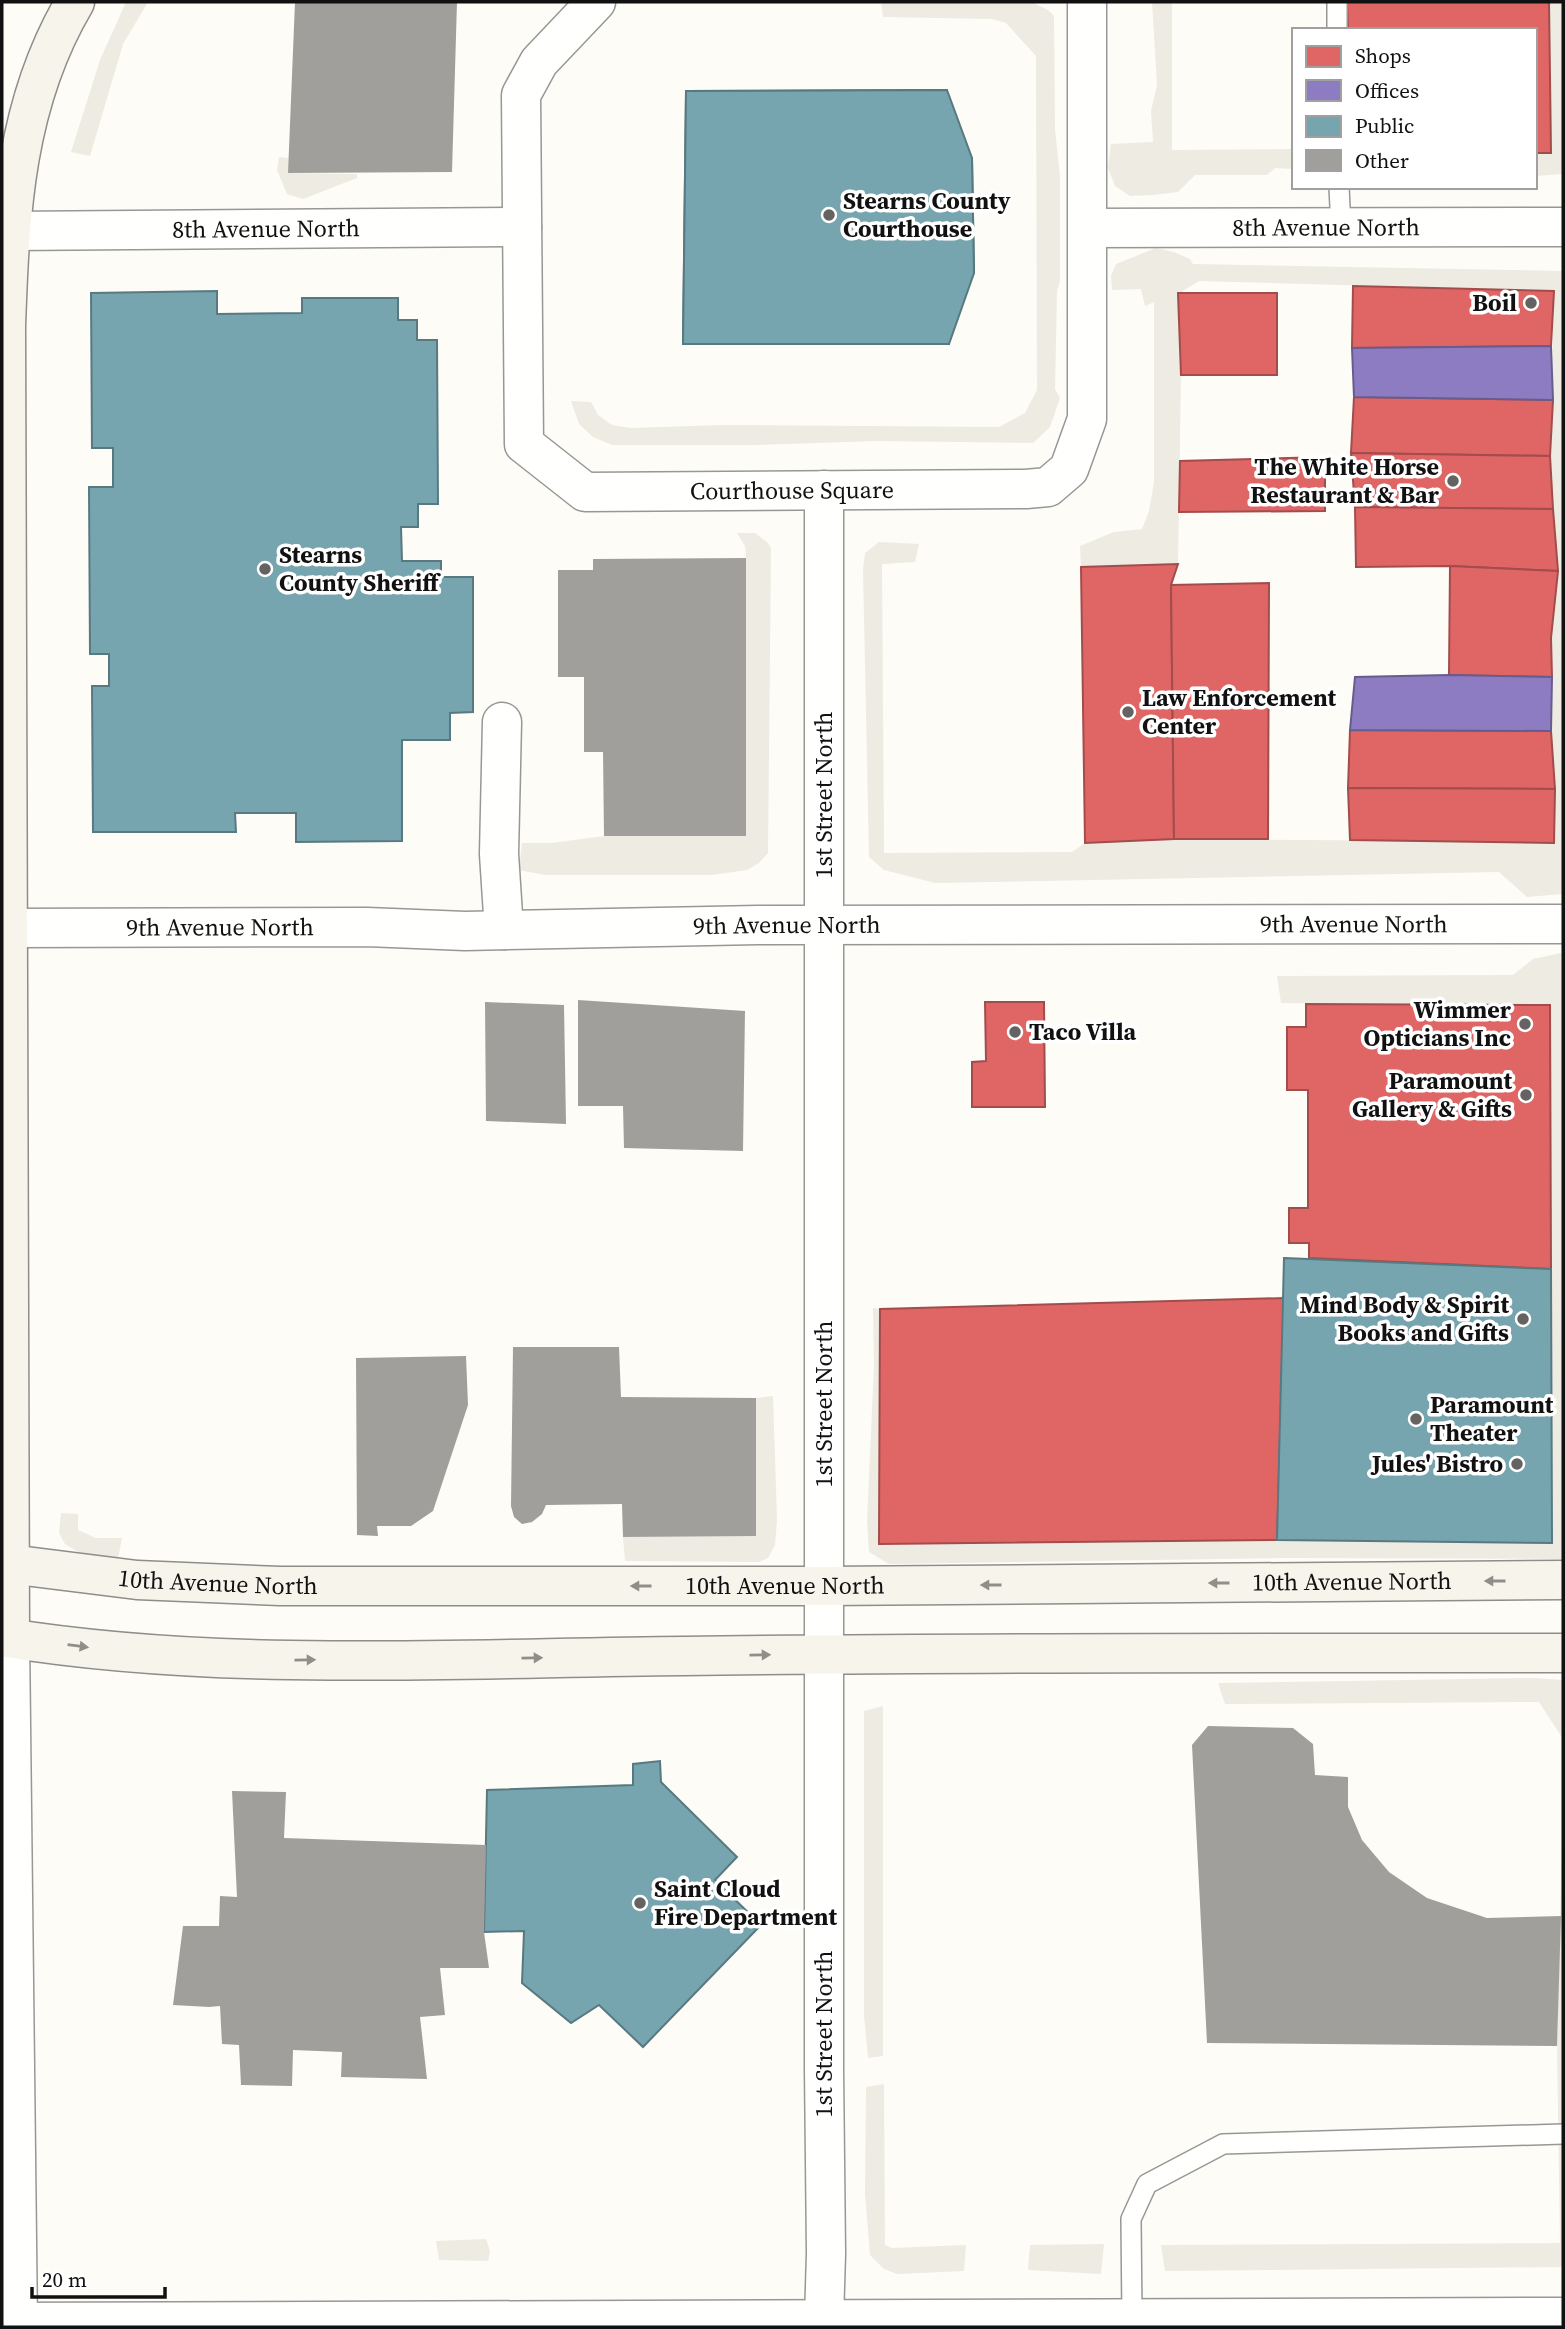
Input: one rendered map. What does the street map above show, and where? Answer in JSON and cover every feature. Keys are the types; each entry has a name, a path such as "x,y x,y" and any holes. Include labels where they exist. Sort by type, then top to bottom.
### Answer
{"main road":[{"path":"75,2 38,81 19,153 10,231 6,326 10,928 6,1637 139,1653 282,1660 824,1654 1563,1653"},
{"name":"10th Avenue North","path":"5,1563 137,1580 280,1586 824,1586 1563,1580"}],"street":[{"name":"Courthouse Square","path":"596,2 538,62 522,95 524,444 585,492 1026,489 1048,486 1069,469 1087,419 1087,2"},
{"name":"8th Avenue North","path":"10,231 522,226"},
{"name":"8th Avenue North","path":"1087,228 1563,227"},
{"name":"1st Street North","path":"824,490 824,2319"},
{"path":"502,722 499,854 504,930"},
{"name":"9th Avenue North","path":"10,928 367,927 504,930 824,926 1563,924"},
{"path":"6,1637 13,2324 1563,2317"}],"lane":[{"path":"1337,2 1337,28"},
{"path":"1339,189 1341,228"},
{"path":"1123,2321 1131,2219 1147,2184 1223,2144 1563,2134"}],"shaded area":[{"path":"126,2 148,2 123,44 90,156 71,152 100,60"},
{"path":"881,2 1031,2 1054,16 1055,130 1060,175 1060,281 1057,291 1055,389 1060,398 1050,427 1033,443 876,441 753,445 612,445 593,437 579,424 571,401 591,402 598,415 612,425 631,428 723,425 999,427 1025,413 1037,390 1036,56 1006,23 992,19 883,17"},
{"path":"1152,2 1172,2 1172,150 1292,149 1292,169 1275,168 1267,175 1195,175 1178,192 1130,196 1115,186 1108,168 1111,144 1153,142 1151,111 1157,85"},
{"path":"1549,2 1563,2 1563,174 1537,176 1537,153 1551,153"},
{"path":"279,157 289,158 289,173 357,174 357,178 303,199 287,194 277,170"},
{"path":"1156,248 1174,252 1190,259 1193,264 1563,271 1563,894 1527,897 1499,872 935,883 884,870 869,857 863,569 865,553 879,542 919,544 915,562 882,564 884,853 1072,852 1085,843 1174,839 1553,842 1551,638 1558,571 1550,456 1554,291 1199,281 1178,294 1181,375 1178,564 1081,567 1080,546 1114,532 1142,529 1149,511 1154,482 1154,302 1145,306 1141,289 1112,290 1111,276 1116,264"},
{"path":"737,533 755,533 771,548 768,853 759,863 747,870 712,875 545,875 519,870 522,843 552,843 604,836 746,835 746,558 745,546"},
{"path":"1561,953 1563,1559 1287,1558 889,1564 869,1552 867,1521 874,1365 873,1308 880,1309 879,1544 1277,1540 1551,1543 1550,1005 1281,1003 1277,976 1513,975 1533,959"},
{"path":"773,1396 777,1520 775,1545 768,1558 759,1562 625,1561 623,1537 756,1535 756,1398"},
{"path":"61,1513 78,1514 78,1530 96,1538 122,1538 118,1559 83,1555 65,1544 59,1533"},
{"path":"1533,1678 1563,1680 1563,1739 1539,1702 1225,1704 1218,1683"},
{"path":"883,1706 883,2056 868,2058 864,2015 864,1711"},
{"path":"1563,1789 1563,2267 1165,2271 1161,2245 1560,2243 1557,2046"},
{"path":"884,2084 885,2245 892,2248 966,2245 964,2271 897,2274 884,2269 870,2255 865,2194 866,2087"},
{"path":"486,2239 490,2251 488,2261 439,2260 436,2241"},
{"path":"1104,2244 1101,2274 1028,2270 1030,2245"}],"building: Shops":[{"path":"1347,2 1549,2 1551,153 1537,153 1537,28 1348,28"},
{"path":"1353,286 1554,291 1551,346 1352,348"},
{"path":"1178,293 1277,293 1277,375 1181,375"},
{"path":"1354,397 1553,400 1550,456 1351,453"},
{"name":"The White Horse Restaurant & Bar","path":"1351,453 1550,456 1553,509 1355,507"},
{"path":"1325,457 1325,511 1179,512 1180,461"},
{"path":"1355,507 1553,509 1558,571 1450,566 1356,567"},
{"name":"Law Enforcement Center","path":"1178,564 1171,585 1174,839 1085,843 1081,567"},
{"path":"1450,566 1558,571 1551,638 1552,677 1449,675"},
{"path":"1269,583 1268,839 1174,839 1171,585"},
{"path":"1350,730 1551,731 1555,789 1348,788"},
{"path":"1348,788 1555,789 1554,843 1350,840"},
{"name":"Taco Villa","path":"985,1002 1044,1002 1045,1107 972,1107 972,1062 986,1061"},
{"path":"1306,1004 1550,1005 1551,1269 1309,1258 1309,1243 1289,1243 1289,1208 1308,1208 1308,1090 1287,1090 1287,1027 1306,1027"},
{"path":"1284,1298 1277,1540 879,1544 880,1309"}],"building: Offices":[{"path":"1551,346 1553,400 1354,397 1352,348"},
{"path":"1355,677 1552,677 1551,731 1350,730"}],"building: Public":[{"name":"Stearns County Courthouse","path":"947,90 948,158 972,158 974,273 950,273 949,344 683,344 686,91"},
{"name":"Stearns County Courthouse","path":"947,90 972,158 974,273 949,344 683,344 686,91"},
{"name":"Stearns County Sheriff","path":"217,291 217,314 302,313 302,298 398,298 398,320 417,320 417,340 437,340 438,504 418,504 418,527 401,527 402,561 441,561 441,577 473,577 473,712 450,713 450,740 402,740 402,841 296,842 296,813 235,813 236,832 93,832 92,686 109,686 109,654 90,654 89,487 113,487 113,448 92,448 91,293"},
{"name":"Paramount Theater","path":"1284,1258 1551,1269 1552,1543 1277,1540"},
{"name":"Saint Cloud Fire Department","path":"660,1761 661,1782 737,1857 715,1880 761,1925 643,2047 599,2005 571,2023 522,1983 524,1931 484,1932 487,1790 633,1785 633,1764"}],"building: Other":[{"path":"295,2 457,2 452,172 288,173"},
{"path":"746,558 746,836 604,836 603,752 584,752 584,677 558,677 558,570 593,570 593,559"},
{"path":"578,1000 745,1011 743,1151 624,1148 623,1106 578,1106"},
{"path":"485,1002 564,1005 566,1124 486,1121"},
{"path":"513,1347 619,1347 621,1397 756,1398 756,1536 623,1537 622,1504 546,1505 542,1514 532,1522 522,1524 514,1517 511,1506"},
{"path":"466,1356 468,1405 433,1511 411,1526 377,1526 378,1536 357,1535 356,1358"},
{"path":"1208,1726 1293,1728 1313,1744 1315,1775 1348,1777 1348,1807 1362,1840 1389,1872 1427,1898 1487,1918 1561,1916 1557,2046 1207,2043 1192,1745"},
{"path":"232,1791 286,1792 284,1838 486,1845 484,1932 489,1968 440,1968 445,2015 420,2017 427,2079 341,2077 342,2052 293,2050 292,2086 241,2085 239,2045 222,2044 220,2006 173,2005 183,1926 219,1926 220,1896 237,1897"}],"place":[{"name":"Stearns County Courthouse","path":"829,215"},
{"name":"Boil","path":"1531,303"},
{"name":"The White Horse Restaurant & Bar","path":"1453,481"},
{"name":"Stearns County Sheriff","path":"265,569"},
{"name":"Law Enforcement Center","path":"1128,712"},
{"name":"Wimmer Opticians Inc","path":"1525,1024"},
{"name":"Taco Villa","path":"1015,1032"},
{"name":"Paramount Gallery & Gifts","path":"1526,1095"},
{"name":"Mind Body & Spirit Books and Gifts","path":"1523,1319"},
{"name":"Paramount Theater","path":"1416,1419"},
{"name":"Jules' Bistro","path":"1517,1464"},
{"name":"Saint Cloud Fire Department","path":"640,1903"}]}
